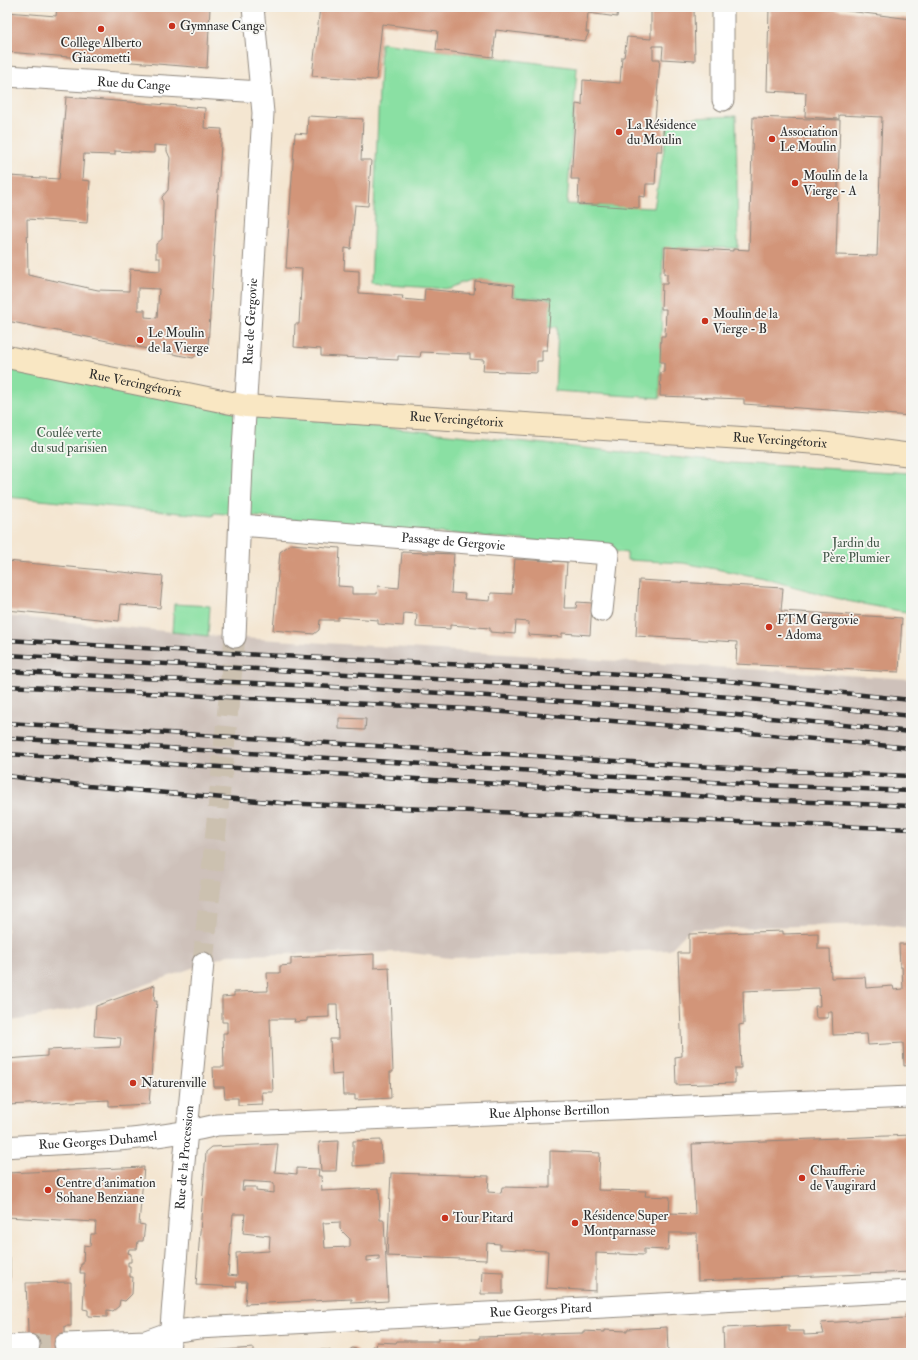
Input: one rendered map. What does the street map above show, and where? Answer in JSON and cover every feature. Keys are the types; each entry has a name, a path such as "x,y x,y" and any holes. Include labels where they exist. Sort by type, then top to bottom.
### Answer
{"main road":[{"name":"Rue Vercingétorix","path":"7,357 246,406 820,443 911,455"}],"street":[{"name":"Rue de Gergovie","path":"236,637 246,406 263,113 253,7"},
{"path":"723,100 724,7"},
{"name":"Rue du Cange","path":"7,76 261,92"},
{"name":"Passage de Gergovie","path":"240,525 608,554 602,611"},
{"name":"Rue de la Procession","path":"169,1353 203,963"},
{"name":"Rue Alphonse Bertillon","path":"188,1132 217,1125 911,1097"},
{"name":"Rue Georges Duhamel","path":"7,1146 152,1138 188,1132"},
{"name":"Rue Georges Pitard","path":"65,1344 146,1341 171,1332 214,1327 911,1291"},
{"path":"7,1346 29,1345"}],"shaded area":[{"path":"7,616 227,637 911,679 911,928 877,924 690,929 670,950 450,958 404,952 228,955 81,1008 7,1022"}],"green space":[{"path":"381,43 577,68 567,204 654,208 669,119 736,116 738,248 663,248 660,398 555,391 558,327 548,326 550,299 514,297 513,286 475,281 452,289 371,284"},
{"name":"Coulée verte du sud parisien","path":"7,366 242,413 730,463 911,473 911,613 847,601 759,577 683,563 627,560 627,553 535,541 214,513 213,516 7,497"},
{"path":"174,604 210,606 208,636 172,632"}],"building":[{"path":"57,7 210,7 207,68 7,52 7,12 56,16"},
{"path":"320,7 618,7 617,17 588,13 586,32 589,32 585,41 496,30 493,57 436,50 438,31 382,24 376,80 312,76"},
{"name":"La Résidence du Moulin","path":"651,7 694,7 695,61 662,59 663,46 653,46 653,59 660,59 655,121 664,121 662,151 657,151 655,184 646,184 645,197 639,196 639,208 578,204 579,179 571,179 576,104 582,105 583,80 620,83 622,57 624,57 627,37 651,39"},
{"path":"769,7 817,7 911,19 911,416 744,404 744,399 660,396 661,372 664,372 664,362 660,362 661,336 665,336 666,309 661,309 662,284 667,284 667,274 664,274 665,247 733,251 733,249 749,250 753,117 840,120 836,255 877,256 882,117 839,115 839,119 805,117 806,93 767,91"},
{"path":"66,97 205,108 204,128 222,129 208,346 193,358 7,321 7,201 9,176 59,179","holes":["154,145 167,146 167,151 170,158 168,190 162,197 162,239 156,244 156,258 160,258 160,271 130,269 129,291 98,290 28,275 27,219 87,223 90,181 82,180 84,154 115,155 115,151 154,153","138,288 159,289 157,318 145,317 145,310 138,310"]},
{"path":"308,116 363,119 361,160 371,160 368,206 355,205 351,249 345,248 344,270 359,271 359,293 403,296 402,299 424,301 425,289 474,294 475,281 514,285 513,297 551,300 547,350 542,350 542,361 537,361 537,373 483,371 484,360 470,359 470,354 421,352 420,357 398,356 398,360 321,356 321,349 294,347 295,324 299,324 302,269 286,268 295,133 307,134"},
{"path":"291,544 340,548 338,586 352,587 352,594 377,594 378,586 399,588 402,552 454,554 451,593 465,594 464,599 490,601 491,593 512,594 515,559 567,562 564,608 576,608 577,602 592,603 590,635 562,633 562,637 528,635 529,622 516,621 515,634 490,632 490,628 450,625 450,629 416,627 417,614 404,613 403,626 378,624 378,620 338,617 338,620 320,620 319,630 314,634 273,630 280,552"},
{"path":"7,561 163,576 160,608 121,604 119,621 7,610"},
{"name":"FTM Gergovie - Adoma","path":"639,580 783,588 781,611 902,618 899,672 736,664 737,642 636,636"},
{"path":"339,718 366,719 365,730 339,729"},
{"path":"783,931 783,934 818,933 818,949 830,949 831,978 865,977 866,988 893,986 894,990 903,989 899,944 911,944 911,1065 904,1066 903,1043 868,1045 867,1034 833,1035 832,1012 828,1012 828,1018 816,1018 815,1006 820,1006 819,988 743,991 744,1024 739,1025 741,1068 735,1068 735,1083 676,1085 675,1057 682,1056 678,953 689,953 689,934"},
{"path":"374,954 374,968 389,967 393,1072 390,1072 391,1098 355,1100 355,1095 343,1095 342,1074 332,1075 330,1039 338,1039 337,1004 329,1004 329,1017 307,1018 307,1021 294,1022 295,1019 270,1019 273,1092 262,1092 263,1104 238,1105 238,1098 225,1098 224,1087 214,1087 213,1067 224,1067 223,1033 227,1033 227,1022 222,1022 222,997 234,996 234,992 268,991 267,973 280,973 280,966 291,965 291,958"},
{"path":"155,985 154,1001 157,1001 149,1104 109,1106 109,1100 7,1105 7,1059 47,1056 47,1050 120,1047 121,1038 94,1036 96,1006"},
{"path":"911,1135 911,1272 698,1281 697,1233 669,1233 668,1250 644,1249 644,1255 596,1253 596,1291 546,1288 548,1251 500,1249 500,1244 487,1243 486,1260 387,1256 391,1173 489,1176 488,1192 501,1193 502,1187 550,1188 550,1151 600,1153 598,1190 646,1191 645,1196 670,1197 669,1213 695,1214 692,1144"},
{"path":"381,1140 382,1164 353,1166 353,1141"},
{"path":"338,1141 336,1171 321,1171 319,1142"},
{"path":"278,1144 275,1172 297,1174 297,1168 319,1169 318,1176 321,1176 322,1191 379,1188 380,1220 384,1220 388,1301 352,1303 352,1299 245,1304 247,1282 236,1282 237,1287 196,1285 206,1152 212,1147","holes":["243,1181 274,1183 274,1193 256,1191 256,1187 244,1187 244,1190 242,1190","233,1214 245,1214 243,1233 270,1236 269,1251 236,1253 237,1276 228,1275","340,1222 340,1229 350,1239 350,1247 325,1248 323,1223","379,1256 379,1260 367,1261 367,1257"]},
{"path":"144,1167 139,1224 145,1225 143,1241 138,1241 137,1249 129,1249 128,1253 131,1254 131,1262 128,1262 128,1266 130,1266 130,1277 133,1277 132,1294 125,1301 120,1300 119,1306 113,1311 107,1310 107,1317 88,1316 88,1310 83,1309 85,1273 80,1273 81,1264 83,1264 84,1245 90,1246 91,1234 95,1234 96,1222 7,1217 7,1173"},
{"path":"7,1258 10,1258 10,1286 7,1285"},
{"path":"482,1271 503,1272 503,1294 481,1294"},
{"path":"71,1282 71,1326 65,1326 65,1353 29,1353 26,1283"},
{"path":"911,1314 911,1353 724,1353 723,1328 789,1325 789,1331 804,1331 804,1335 824,1334 821,1323 906,1318 905,1315"},
{"path":"667,1327 668,1353 371,1353 372,1346 376,1347 377,1342 396,1343 397,1341 438,1341 438,1339 479,1339 479,1337 583,1333 583,1331 604,1332 604,1330 627,1331 627,1329"},
{"path":"254,1348 254,1353 205,1353 208,1351"},
{"path":"352,1348 356,1349 360,1353 346,1353"},
{"path":"329,1350 333,1353 291,1353"}],"tunnel":[{"path":"203,963 235,637"},
{"path":"29,1345 65,1344"}],"railway":[{"path":"7,640 261,655 529,668 727,681 911,700"},
{"path":"7,655 632,690 730,697 911,716"},
{"path":"7,671 526,698 680,710 911,732"},
{"path":"7,686 468,709 911,748"},
{"path":"7,723 761,770 911,776"},
{"path":"7,738 761,785 911,791"},
{"path":"7,754 761,800 911,806"},
{"path":"7,776 88,786 281,803 911,829"}],"place":[{"name":"Gymnase Cange","path":"172,26"},
{"name":"Collège Alberto Giacometti","path":"101,29"},
{"name":"La Résidence du Moulin","path":"619,132"},
{"name":"Association Le Moulin","path":"772,139"},
{"name":"Moulin de la Vierge - A","path":"795,183"},
{"name":"Moulin de la Vierge - B","path":"705,321"},
{"name":"Le Moulin de la Vierge","path":"140,340"},
{"name":"FTM Gergovie - Adoma","path":"769,627"},
{"name":"Naturenville","path":"133,1083"},
{"name":"Chaufferie de Vaugirard","path":"802,1178"},
{"name":"Centre d'animation Sohane Benziane","path":"48,1190"},
{"name":"Tour Pitard","path":"445,1218"},
{"name":"Résidence Super Montparnasse","path":"575,1223"}],"park label":[{"name":"Jardin du Père Plumier","path":"856,550"}]}
